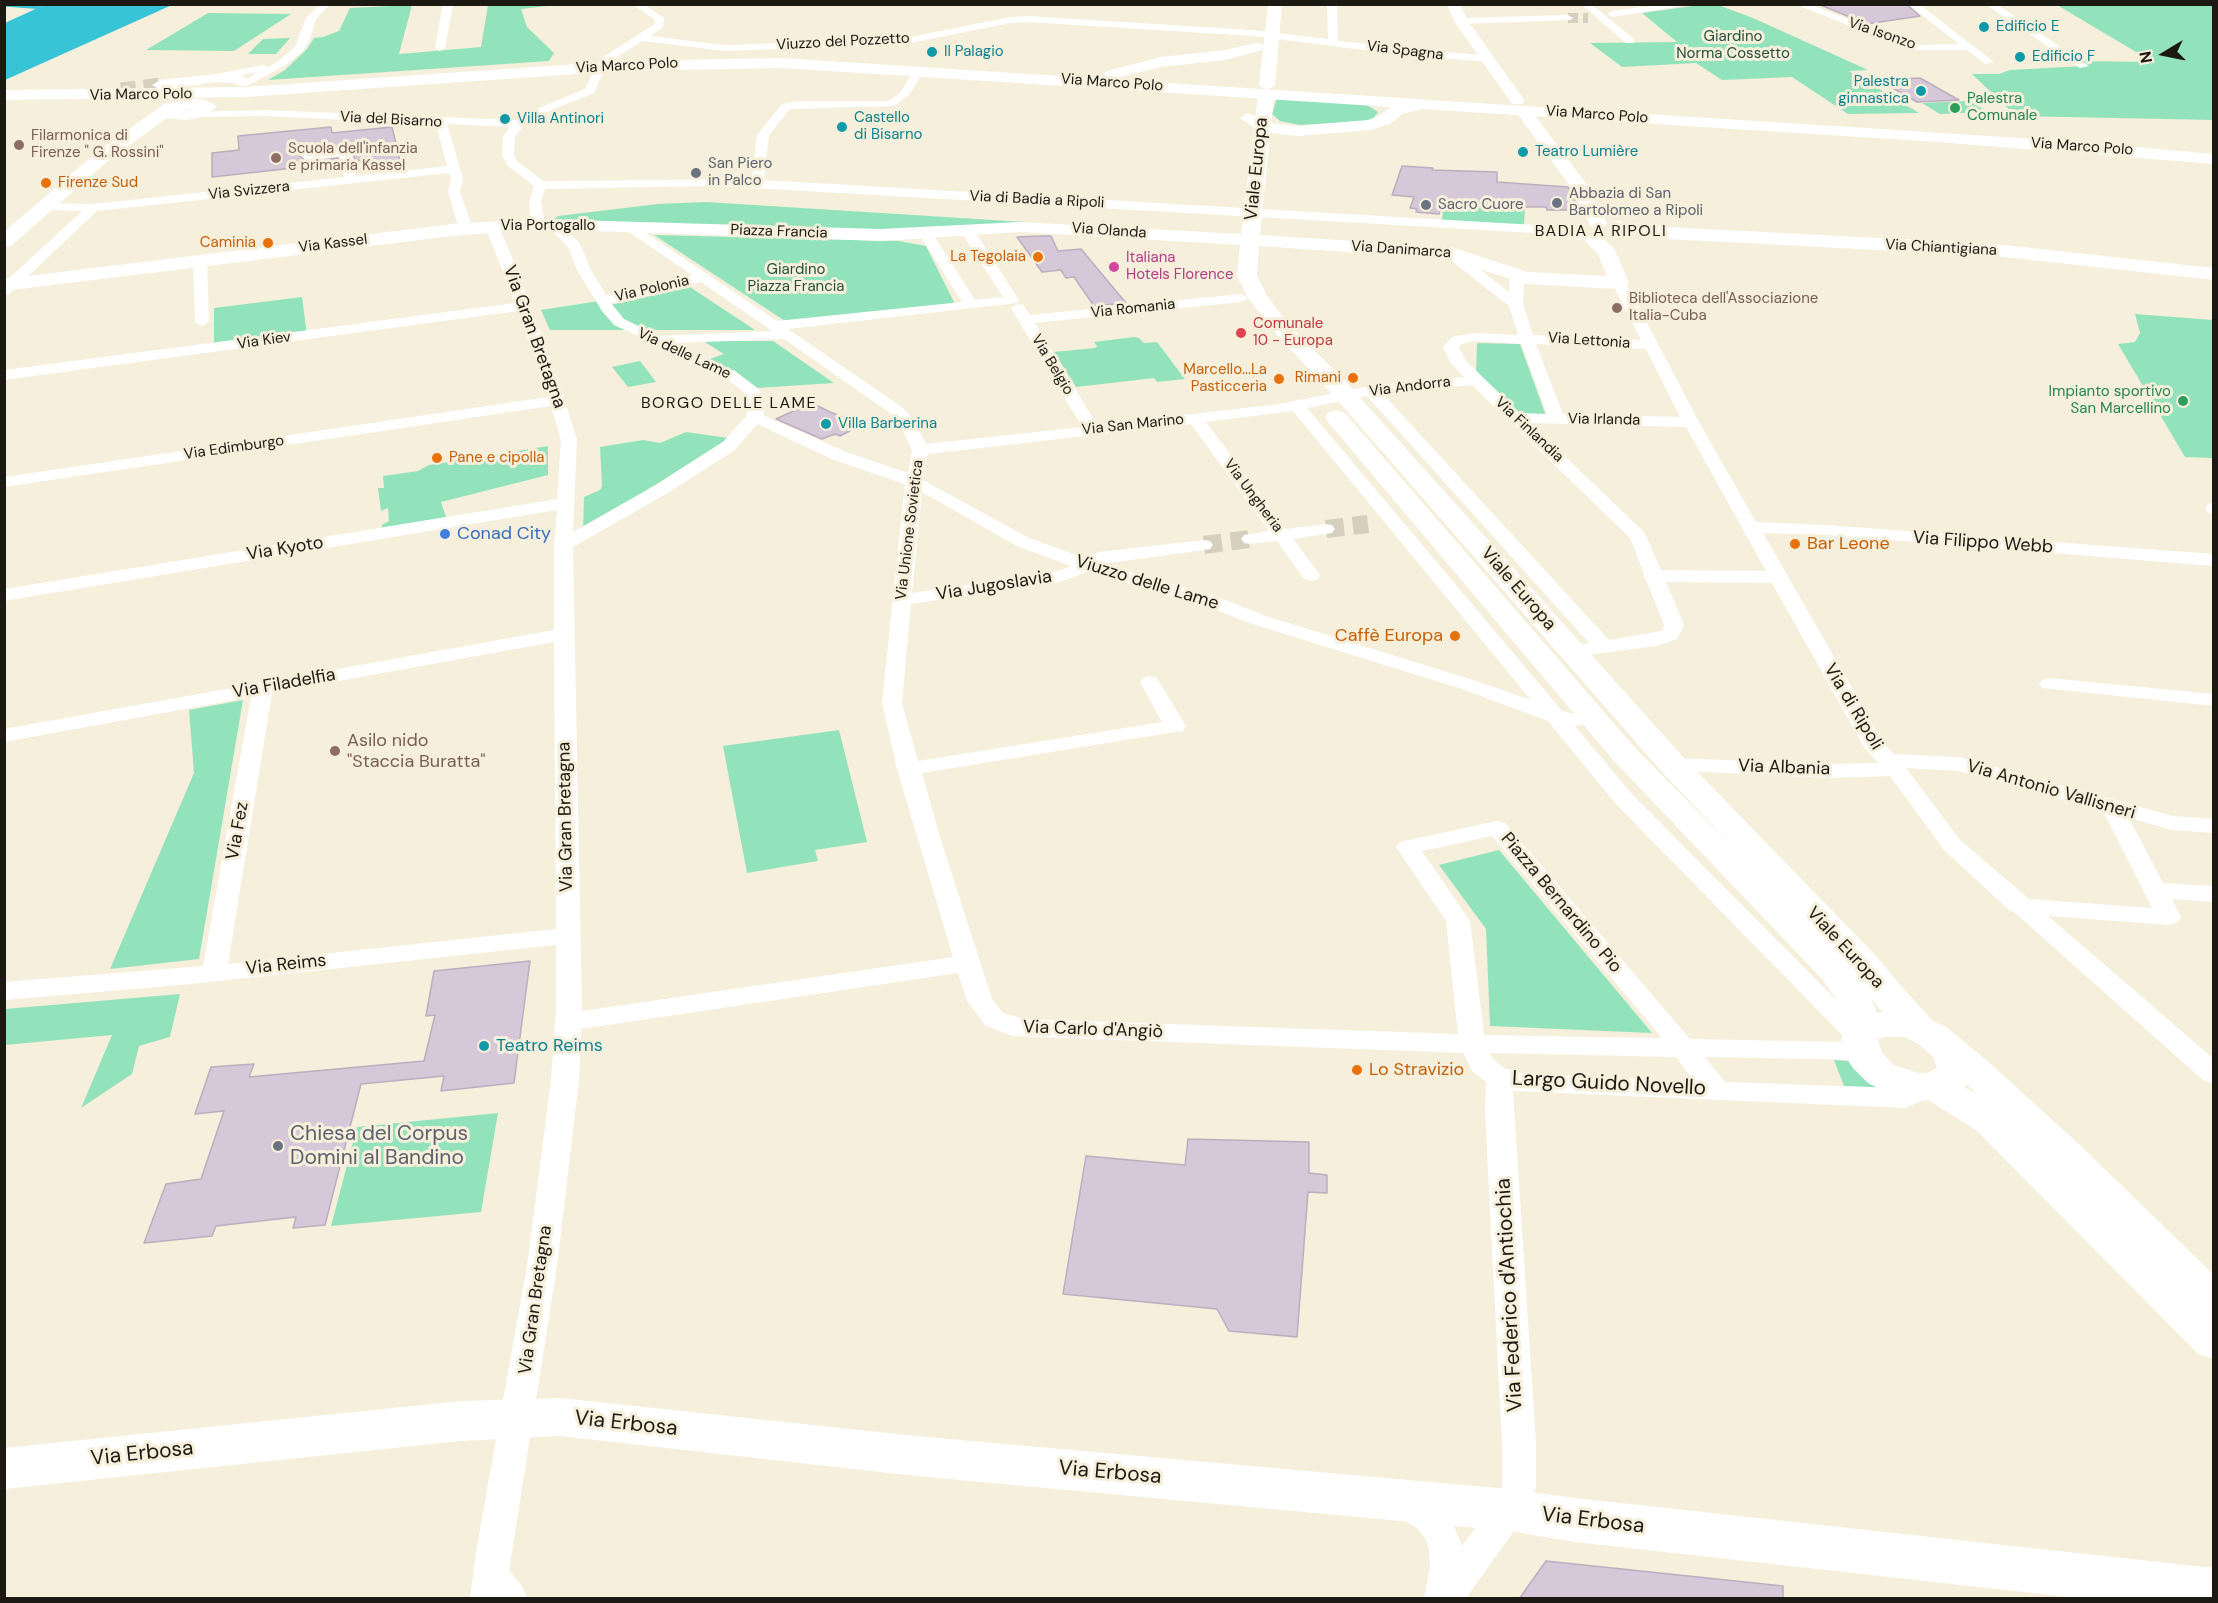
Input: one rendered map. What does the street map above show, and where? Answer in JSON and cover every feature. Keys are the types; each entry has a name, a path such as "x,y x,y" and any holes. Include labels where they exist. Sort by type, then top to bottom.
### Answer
{"highway":[{"path":"1031,76 1109,75 1155,63 1235,54 1266,40"},
{"path":"1195,59 1241,61 1253,64 1260,83 1275,79 1297,84 1494,106"},
{"name":"Via Marco Polo","path":"6,92 173,95 596,65 789,60 1546,109 2214,157"},
{"path":"1155,63 1145,71 1153,77 1220,88"},
{"path":"1031,76 1211,98 1232,103 1276,129 1298,131 1370,125 1384,120 1395,111 1410,107 1494,106"},
{"name":"Via Marco Polo","path":"6,92 25,87 286,87"},
{"path":"1255,117 1283,125 1305,127 1359,123 1375,120 1382,114 1380,110 1367,104 1315,94"},
{"path":"1260,143 1298,131"}],"main road":[{"name":"Viale Europa","path":"1263,4 1266,40"},
{"name":"Viale Europa","path":"1275,4 1266,40 1240,239 1229,273 1241,298 1259,327 1626,756 1835,971 1853,997 1862,1039"},
{"name":"Via di Ripoli","path":"1453,4 1461,21 1578,186 1602,235 1619,283"},
{"path":"123,142 146,129 221,96 233,78 210,78 160,85"},
{"path":"6,92 117,92"},
{"path":"4,242 123,142 164,111 221,96"},
{"path":"143,97 168,103 164,111"},
{"name":"Viale Europa","path":"1244,212 1260,143 1255,117"},
{"name":"Via Portogallo","path":"466,229 545,224 631,227"},
{"name":"Piazza Francia","path":"631,227 881,235 968,230"},
{"name":"Via Olanda","path":"968,230 1034,227 1240,239"},
{"name":"Via Kassel","path":"7,287 200,260 466,229"},
{"name":"Via Chiantigiana","path":"1602,235 1667,233 1995,250 2214,274"},
{"name":"Viale Europa","path":"1240,239 1247,276 1254,293 1284,331 1322,401 1572,651 1673,765 1866,966 1889,996 1932,1063 2214,1341"},
{"name":"Via Danimarca","path":"1240,239 1455,253 1517,276 1619,283"},
{"path":"1889,1024 1932,1063 1912,1086 1889,1078 1874,1068 1862,1039 1889,1024"},
{"name":"Viale Europa","path":"1932,1063 1978,1073 2214,1302"},
{"name":"Via Erbosa","path":"4,1469 461,1421 560,1417 916,1456 1509,1510 1575,1520 2214,1591"}],"street":[{"path":"221,96 295,53 306,39 311,18 326,4"},
{"path":"440,48 448,4"},
{"path":"545,224 535,202 540,184 512,163 508,155 509,136 519,124 538,111 590,91 596,65 642,38 661,22 644,7 636,4"},
{"path":"1332,4 1333,42"},
{"path":"1595,11 1691,4"},
{"name":"Via Isonzo","path":"1799,4 1914,48 1968,47"},
{"name":"Via Isonzo","path":"1911,4 1989,62"},
{"path":"1989,4 2084,66"},
{"path":"1595,11 1630,41"},
{"path":"1461,21 1568,18"},
{"name":"Viuzzo del Pozzetto","path":"642,38 724,48 914,44 960,29 1027,19 1266,40"},
{"name":"Via Spagna","path":"1266,40 1333,42 1404,52 1489,59"},
{"path":"210,78 269,66 295,53"},
{"path":"756,183 759,178 763,135 786,106 890,104 904,95 917,74"},
{"name":"Via del Bisarno","path":"221,96 263,113 441,123 519,124"},
{"path":"441,123 457,182 454,192 466,229"},
{"path":"307,156 345,152 351,180"},
{"name":"Via Svizzera","path":"45,206 93,208 453,169"},
{"name":"Via di Badia a Ripoli","path":"540,184 756,183 1535,229 1602,235"},
{"path":"7,287 93,208"},
{"name":"Via delle Lame","path":"545,224 574,245 584,270 614,317 624,326 659,340 693,360 730,374 746,385 754,393 757,405 754,417"},
{"name":"Via Gran Bretagna","path":"492,226 556,396 569,441 563,545 568,936 565,1080 542,1266 518,1418 496,1591"},
{"name":"Via Unione Sovietica","path":"631,227 900,413 906,420 920,450 914,483 891,692 893,713 968,963"},
{"path":"659,340 779,330 1012,300 968,230"},
{"path":"926,234 970,305"},
{"path":"1455,253 1458,259 1516,304"},
{"path":"200,260 202,322"},
{"path":"1517,276 1516,304 1557,419"},
{"name":"Via Polonia","path":"603,300 645,293 702,277"},
{"name":"Via di Ripoli","path":"1619,283 1691,422 1872,742 1952,845 2019,906 2214,1074"},
{"name":"Via Romania","path":"1025,320 1241,298"},
{"name":"Via Belgio","path":"1012,300 1092,430"},
{"name":"Via Kiev","path":"4,375 523,306"},
{"name":"Via Finlandia","path":"1527,338 1468,337 1453,344 1453,355 1633,531 1642,544 1652,576 1674,625 1672,633 1657,640 1604,647"},
{"name":"Via Lettonia","path":"1527,338 1650,345"},
{"name":"Via Andorra","path":"1322,401 1371,391 1476,380"},
{"name":"Viale Europa","path":"1371,391 1604,647"},
{"name":"Via Edimburgo","path":"4,482 463,414 556,396"},
{"name":"Via San Marino","path":"920,450 1322,401"},
{"name":"Viale Europa","path":"1322,401 1383,522 1623,798 1862,1039"},
{"path":"563,545 665,487 729,446 754,417"},
{"name":"Viuzzo delle Lame","path":"754,417 840,456 899,475 939,494 1023,542 1085,565 1211,601 1259,620 1466,684 1554,716"},
{"name":"Via Ungheria","path":"1195,418 1311,575"},
{"name":"Via Irlanda","path":"1517,418 1691,422"},
{"name":"Via Kyoto","path":"4,595 565,504"},
{"name":"Via Filippo Webb","path":"1752,527 1827,530 2214,560"},
{"path":"1250,539 1326,529"},
{"name":"Via Jugoslavia","path":"901,600 1060,576 1074,572 1099,558 1204,545"},
{"path":"1652,576 1778,577"},
{"name":"Via Filadelfia","path":"4,736 564,634"},
{"path":"1572,651 1604,647"},
{"path":"909,769 1175,726 1150,682"},
{"path":"2049,684 2214,700"},
{"name":"Via Fez","path":"214,973 263,688"},
{"path":"1554,716 1573,720 1593,717"},
{"name":"Via Antonio Vallisneri","path":"1892,765 1959,764 2172,823 2214,826"},
{"name":"Via Albania","path":"1673,765 1829,771 1892,765"},
{"path":"2019,906 2169,916 2112,807"},
{"name":"Piazza Bernardino Pio","path":"1472,1044 1458,921 1408,846 1497,828 1682,1047"},
{"path":"2154,890 2214,894"},
{"name":"Via Reims","path":"4,991 214,973 568,936"},
{"path":"568,1022 968,963"},
{"name":"Via Carlo d'Angiò","path":"968,963 983,1007 994,1019 1012,1027 1472,1044"},
{"name":"Largo Guido Novello","path":"1472,1044 1682,1047 1862,1039"},
{"path":"1472,1044 1482,1065 1500,1077"},
{"name":"Largo Guido Novello","path":"1682,1047 1717,1091"},
{"name":"Largo Guido Novello","path":"1500,1077 1519,1083 1896,1099 1905,1098 1932,1063"},
{"name":"Via Federico d'Antiochia","path":"1445,1599 1509,1510 1517,1496 1520,1476 1499,1112 1500,1077"},
{"path":"1362,1496 1419,1510 1429,1517 1439,1530 1446,1549 1448,1567 1441,1599"}],"green space":[{"path":"2210,4 2213,7 2213,120 2016,116 1972,74 1999,74 2010,70 2083,66 2076,61 2153,62 2057,5"},
{"path":"412,5 399,54 481,47 488,5 556,5 521,9 527,27 554,53 549,61 268,80 285,70 307,49 314,38 339,31 350,8"},
{"name":"Giardino Norma Cossetto","path":"1699,5 1718,5 1753,18 1868,70 1849,71 1919,113 1848,114 1792,77 1722,80 1696,63 1622,67 1590,43 1677,42 1642,13"},
{"path":"208,13 291,14 234,51 146,50"},
{"path":"290,38 276,54 248,54 263,39"},
{"path":"1277,98 1367,105 1378,112 1373,119 1366,121 1300,125 1280,121 1272,114"},
{"name":"Palestra Comunale","path":"1969,101 1988,112 1940,114 1922,103"},
{"path":"706,202 1025,222 896,231 553,220 558,216 658,204"},
{"path":"1444,202 1525,207 1524,225 1442,220"},
{"name":"Giardino Piazza Francia","path":"654,235 899,241 926,246 955,304 785,321"},
{"path":"690,287 755,330 550,330 541,310 599,301 601,305 615,304"},
{"path":"302,297 307,335 214,347 214,308"},
{"name":"Impianto sportivo San Marcellino","path":"2135,314 2213,320 2213,458 2185,457 2118,344 2135,342 2140,333"},
{"path":"1134,337 1144,343 1157,342 1185,379 1157,382 1154,378 1076,387 1054,352 1095,348 1097,346 1094,342"},
{"path":"703,341 773,341 834,383 757,388 710,359 724,354"},
{"path":"1477,343 1520,344 1546,416 1520,415 1476,374"},
{"path":"640,361 656,382 628,387 612,367"},
{"path":"686,432 729,438 583,531 584,497 600,490 602,486 600,447 643,440 660,443"},
{"path":"548,446 548,475 441,502 446,517 382,528 382,525 389,521 388,508 381,511 378,488 384,488 383,476 418,471 429,465"},
{"path":"243,700 199,959 110,969 194,773 189,710"},
{"path":"839,730 867,842 815,850 818,861 747,873 723,746"},
{"path":"1499,850 1652,1033 1490,1026 1486,929 1439,865"},
{"path":"180,994 170,1037 139,1046 132,1074 81,1108 112,1035 5,1045 5,1009"},
{"path":"1834,1060 1848,1061 1853,1068 1892,1093 1846,1091"},
{"path":"498,1113 481,1212 331,1226 357,1127"}],"water":[{"path":"44,5 172,5 5,80 5,23"}],"building":[{"path":"1818,4 1906,4 1920,16 1867,24"},
{"name":"Palestra ginnastica","path":"1920,78 1959,100 1917,102 1879,80"},
{"name":"Scuola dell'infanzia e primaria Kassel","path":"331,127 332,133 392,127 400,161 365,165 364,160 355,161 353,152 345,146 307,150 299,155 307,162 338,158 339,163 212,177 212,153 239,150 238,136"},
{"path":"1402,166 1433,168 1432,170 1497,172 1497,182 1568,187 1580,210 1547,210 1546,207 1523,207 1523,204 1443,201 1439,214 1416,212 1417,209 1410,208 1414,197 1392,195"},
{"name":"Italiana Hotels Florence","path":"1051,236 1058,251 1081,249 1126,303 1094,306 1074,277 1066,278 1061,270 1042,272 1017,237"},
{"name":"Villa Barberina","path":"816,405 863,424 840,436 835,434 822,439 776,419 800,408"},
{"name":"Chiesa del Corpus Domini al Bandino","path":"530,961 514,1083 441,1091 444,1076 361,1084 325,1225 293,1228 296,1217 216,1226 212,1236 144,1243 166,1184 201,1179 224,1111 195,1114 211,1067 254,1064 249,1077 424,1061 435,1015 426,1016 434,971"},
{"path":"1188,1139 1309,1142 1309,1173 1327,1175 1327,1193 1308,1192 1297,1337 1229,1331 1217,1309 1063,1294 1086,1156 1185,1165"},
{"path":"1546,1561 1783,1586 1783,1599 1519,1599"}],"waterway":[{"path":"4,5 44,8"}],"tunnel":[{"path":"1568,18 1588,18"},
{"path":"121,90 160,85"},
{"path":"1326,529 1368,524"},
{"path":"1204,545 1250,539"}],"place":[{"name":"Edificio E","path":"1984,27"},
{"name":"Il Palagio","path":"932,52"},
{"name":"Edificio F","path":"2020,57"},
{"name":"Palestra ginnastica","path":"1921,91"},
{"name":"Palestra Comunale","path":"1955,108"},
{"name":"Villa Antinori","path":"505,119"},
{"name":"Castello di Bisarno","path":"842,127"},
{"name":"Filarmonica di Firenze \" G. Rossini\"","path":"19,145"},
{"name":"Teatro Lumière","path":"1523,152"},
{"name":"Scuola dell'infanzia e primaria Kassel","path":"276,158"},
{"name":"San Piero in Palco","path":"696,173"},
{"name":"Firenze Sud","path":"46,183"},
{"name":"Abbazia di San Bartolomeo a Ripoli","path":"1557,203"},
{"name":"Sacro Cuore","path":"1426,205"},
{"name":"Caminia","path":"268,243"},
{"name":"La Tegolaia","path":"1038,257"},
{"name":"Italiana Hotels Florence","path":"1114,267"},
{"name":"Biblioteca dell'Associazione Italia-Cuba","path":"1617,308"},
{"name":"Comunale 10 - Europa","path":"1241,333"},
{"name":"Rimani","path":"1353,378"},
{"name":"Marcello...La Pasticceria","path":"1279,379"},
{"name":"Impianto sportivo San Marcellino","path":"2183,401"},
{"name":"Villa Barberina","path":"826,424"},
{"name":"Pane e cipolla","path":"437,458"},
{"name":"Conad City","path":"445,534"},
{"name":"Bar Leone","path":"1795,544"},
{"name":"Caffè Europa","path":"1455,636"},
{"name":"Asilo nido \"Staccia Buratta\"","path":"335,751"},
{"name":"Teatro Reims","path":"484,1046"},
{"name":"Lo Stravizio","path":"1357,1070"},
{"name":"Chiesa del Corpus Domini al Bandino","path":"278,1146"}],"district":[{"name":"BADIA A RIPOLI","path":"1601,232"},
{"name":"BORGO DELLE LAME","path":"729,404"}]}
